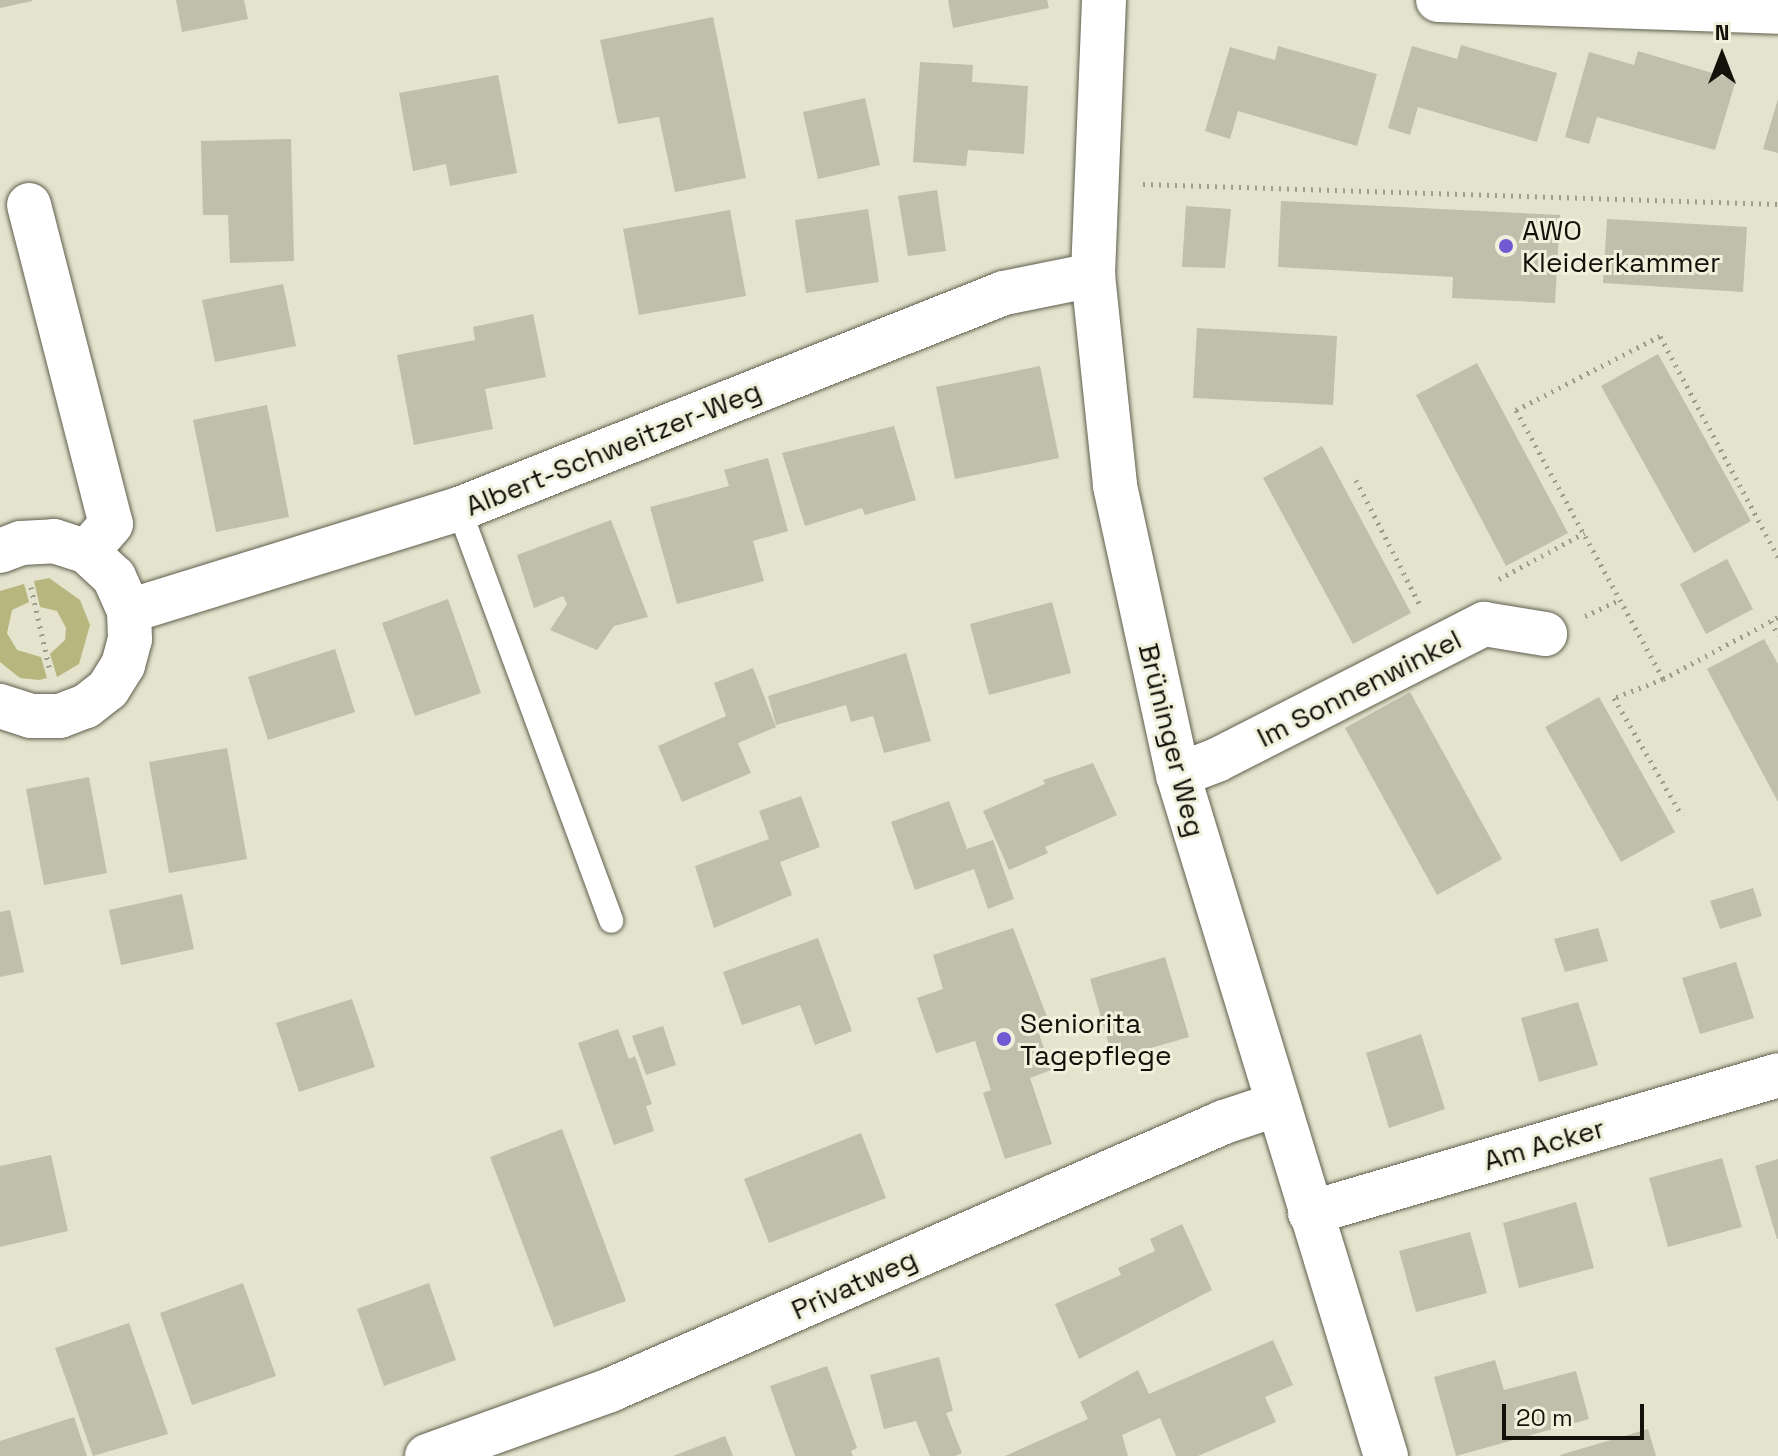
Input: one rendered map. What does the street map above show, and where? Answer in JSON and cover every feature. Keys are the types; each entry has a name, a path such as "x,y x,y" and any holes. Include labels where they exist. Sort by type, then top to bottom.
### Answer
{"street":[{"name":"Brüninger Weg","path":"1104,0 1094,182 1093,275 1115,486 1178,775 1386,1456"},
{"path":"1438,0 1778,12"},
{"path":"29,205 111,524 87,552"},
{"name":"Albert-Schweitzer-Weg","path":"129,611 459,509 1004,293 1093,275"},
{"path":"0,706 31,716 60,716 86,706 108,689 123,665 130,639 129,611 114,577 87,552 54,541 10,547"},
{"name":"Im Sonnenwinkel","path":"1178,775 1217,760 1484,624 1545,634"},
{"name":"Am Acker","path":"1310,1213 1778,1075"},
{"name":"Privatweg","path":"427,1456 610,1390 1224,1122 1278,1104"}],"lane":[{"path":"459,509 611,921"}],"path":[{"path":"1094,182 1778,204"},
{"path":"1663,679 1516,410 1660,336 1778,557"},
{"path":"1356,480 1427,617"},
{"path":"1492,582 1584,533"},
{"path":"10,547 60,716"},
{"path":"1682,816 1614,698 1663,679 1778,617"},
{"path":"1771,621 1778,635"}],"shaded area":[{"path":"49,578 80,600 90,625 79,664 57,677 50,654 65,640 66,628 57,611 40,607 34,581"},
{"path":"24,584 29,602 12,610 7,633 17,650 41,657 47,678 39,680 20,678 0,662 0,591"}],"building":[{"path":"0,0 32,0 32,1 0,8"},
{"path":"176,0 244,0 248,19 182,32"},
{"path":"948,0 1047,0 1049,8 953,28"},
{"path":"713,17 746,178 675,192 659,117 618,124 600,40"},
{"path":"1461,45 1557,73 1537,142 1418,107 1410,135 1388,128 1412,46 1457,59"},
{"path":"1278,46 1377,74 1357,146 1238,111 1230,139 1205,131 1230,47 1275,60"},
{"path":"1638,51 1736,80 1715,150 1597,117 1589,144 1565,137 1589,52 1634,65"},
{"path":"920,62 973,65 972,82 1028,86 1024,154 968,150 966,166 913,162"},
{"path":"498,75 517,173 450,186 446,164 413,171 399,93"},
{"path":"865,98 880,165 818,179 803,112"},
{"path":"1778,99 1778,153 1763,149"},
{"path":"291,139 294,261 230,263 228,215 203,215 201,141"},
{"path":"937,190 946,251 908,256 898,196"},
{"path":"1281,201 1560,215 1555,303 1452,298 1453,277 1278,267"},
{"path":"1186,206 1231,209 1225,268 1182,267"},
{"path":"868,209 879,282 806,293 795,220"},
{"path":"730,210 746,296 639,315 623,229"},
{"path":"1607,219 1747,227 1743,292 1603,283"},
{"path":"283,284 296,346 215,362 202,300"},
{"path":"533,314 546,377 485,389 493,429 414,445 397,355 475,340 473,327"},
{"path":"1197,328 1337,336 1333,405 1193,398"},
{"path":"1658,354 1751,521 1694,553 1601,386"},
{"path":"1477,363 1568,533 1506,566 1416,395"},
{"path":"1040,366 1059,458 955,479 936,387"},
{"path":"267,405 289,517 216,532 193,420"},
{"path":"894,426 916,500 865,515 862,508 805,526 782,453"},
{"path":"1322,446 1411,613 1353,644 1263,478"},
{"path":"768,458 788,531 753,541 764,581 677,604 650,507 729,486 724,470"},
{"path":"611,520 648,617 614,626 597,650 550,630 567,604 563,596 534,608 517,555"},
{"path":"1727,559 1753,609 1706,634 1680,584"},
{"path":"448,599 481,693 415,716 382,623"},
{"path":"1052,602 1071,673 989,695 970,624"},
{"path":"1764,639 1778,664 1778,802 1707,669"},
{"path":"335,649 355,712 268,740 248,677"},
{"path":"906,653 931,741 884,753 873,716 851,722 846,705 776,725 768,696"},
{"path":"753,668 776,727 738,743 751,773 682,802 658,746 726,716 714,683"},
{"path":"1410,692 1502,859 1437,895 1345,728"},
{"path":"1599,697 1675,832 1621,862 1545,727"},
{"path":"227,748 247,859 169,873 149,762"},
{"path":"1093,763 1117,815 1045,847 1048,853 1009,870 983,811 1045,784 1043,780"},
{"path":"89,777 107,873 44,885 26,789"},
{"path":"801,796 820,847 780,862 792,895 714,928 695,866 769,839 759,811"},
{"path":"949,801 967,849 993,840 1014,899 988,909 974,869 915,890 891,822"},
{"path":"1753,888 1762,916 1720,929 1710,901"},
{"path":"182,894 194,949 121,965 109,910"},
{"path":"10,910 24,972 0,977 0,912"},
{"path":"1013,928 1047,1017 1035,1021 1051,1070 1030,1078 1052,1144 1005,1159 983,1093 991,1090 975,1041 936,1053 917,998 943,989 933,955"},
{"path":"1598,928 1608,961 1565,972 1554,939"},
{"path":"818,938 852,1031 815,1045 800,1005 742,1025 723,972"},
{"path":"1165,957 1189,1037 1113,1059 1090,979"},
{"path":"1736,962 1754,1018 1700,1034 1682,978"},
{"path":"352,999 375,1067 299,1092 276,1023"},
{"path":"1578,1002 1598,1065 1539,1082 1521,1018"},
{"path":"663,1026 676,1065 646,1075 632,1036"},
{"path":"618,1029 629,1059 635,1056 652,1104 646,1106 654,1131 614,1145 578,1043"},
{"path":"1421,1034 1445,1109 1389,1128 1366,1053"},
{"path":"562,1129 626,1301 554,1327 490,1157"},
{"path":"861,1133 886,1198 769,1243 744,1179"},
{"path":"51,1155 68,1231 0,1247 0,1166"},
{"path":"1722,1158 1742,1227 1668,1247 1649,1178"},
{"path":"1778,1159 1778,1239 1777,1239 1755,1166"},
{"path":"1576,1202 1594,1268 1519,1288 1503,1223"},
{"path":"1182,1224 1212,1290 1079,1359 1055,1304 1121,1275 1118,1268 1155,1251 1150,1239"},
{"path":"1470,1232 1487,1293 1416,1312 1399,1251"},
{"path":"243,1283 276,1376 192,1405 160,1313"},
{"path":"429,1283 456,1360 384,1386 357,1309"},
{"path":"129,1323 168,1434 93,1456 55,1348"},
{"path":"1273,1340 1293,1385 1265,1397 1276,1422 1198,1456 1176,1456 1160,1418 1122,1435 1128,1456 1005,1456 1088,1419 1080,1402 1138,1370 1149,1394"},
{"path":"939,1357 953,1411 946,1413 962,1453 955,1456 930,1456 916,1421 884,1429 870,1375"},
{"path":"1495,1360 1504,1390 1576,1371 1589,1419 1456,1456 1434,1377"},
{"path":"827,1366 857,1448 851,1451 853,1456 795,1456 770,1386"},
{"path":"74,1417 87,1456 0,1456 0,1441"},
{"path":"1648,1429 1656,1456 1560,1455"},
{"path":"725,1436 733,1456 673,1456"}],"place":[{"name":"AWO Kleiderkammer","path":"1506,246"},
{"name":"Seniorita Tagepflege","path":"1004,1039"}]}
